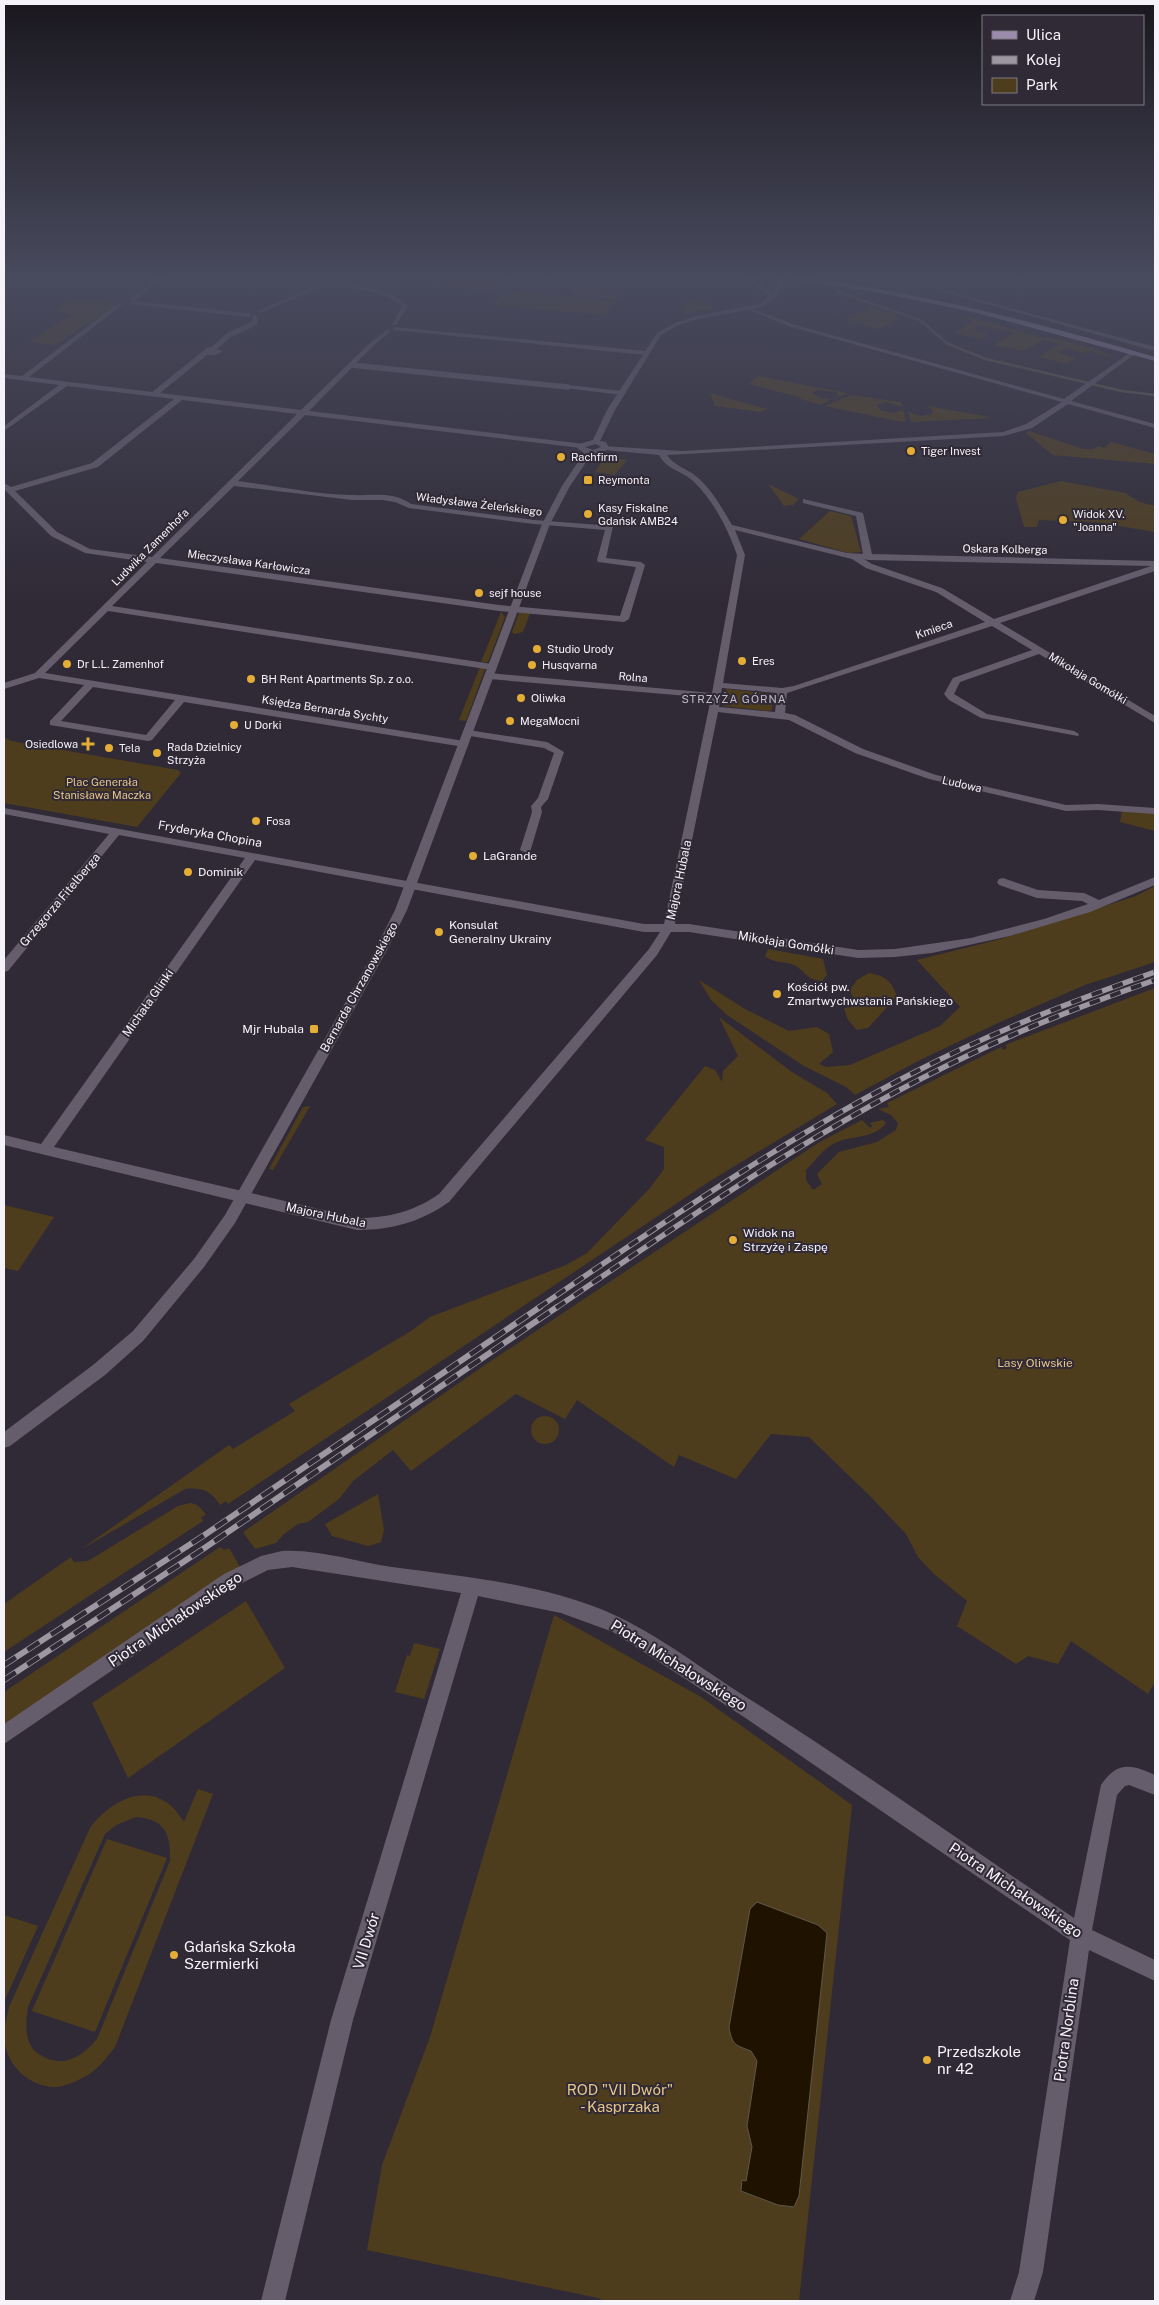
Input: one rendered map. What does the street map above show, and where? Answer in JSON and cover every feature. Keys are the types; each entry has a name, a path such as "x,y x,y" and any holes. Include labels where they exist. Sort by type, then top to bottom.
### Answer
{"street":[{"path":"4,429 62,387"},
{"path":"88,387 305,412 599,452 605,448 662,453 952,438 1015,431 1029,426 1067,402 1068,398 1084,387"},
{"path":"154,394 163,387"},
{"name":"Ludwika Zamenhofa","path":"4,686 38,675 330,387"},
{"path":"564,387 622,393"},
{"path":"585,449 596,442 603,423 626,387"},
{"path":"1011,387 1155,426"},
{"path":"6,488 95,466 180,397"},
{"path":"596,442 603,444 605,448"},
{"name":"Bernarda Chrzanowskiego","path":"4,1441 99,1370 138,1336 199,1263 230,1219 381,950 411,885 546,524 585,449"},
{"name":"Majora Hubala","path":"4,1140 357,1224 376,1225 394,1222 417,1215 444,1198 653,952 668,928 674,909 716,696 740,555 738,544 701,484 692,476 666,461 662,453"},
{"name":"Władysława Żeleńskiego","path":"232,483 352,498 362,496 404,501 409,506 546,524 610,528 608,534"},
{"name":"Mieczysława Karłowicza","path":"6,488 54,534 70,544 88,551 514,609 624,619 641,565 601,560 608,534"},
{"path":"806,501 860,515 868,557"},
{"name":"Oskara Kolberga","path":"728,526 838,555 1155,566"},
{"name":"Oskara Kolberga","path":"855,556 869,566 939,590 994,622"},
{"name":"Kmieca","path":"718,685 782,691 796,688 1155,566"},
{"name":"Rolna","path":"105,608 491,672 716,696"},
{"name":"Mikołaja Gomółki","path":"994,622 1155,720"},
{"path":"1041,650 956,680 949,694 952,698 984,716 1074,734"},
{"name":"Księdza Bernarda Sychty","path":"38,675 466,739 547,745 559,752 543,799 536,806 537,812 526,850"},
{"path":"91,684 54,723 148,738 182,698"},
{"path":"780,715 782,691"},
{"name":"Ludowa","path":"713,709 792,717 880,760 933,777 1066,808 1098,807 1155,811"},
{"name":"Fryderyka Chopina","path":"4,811 411,885"},
{"name":"Grzegorza Fitelberga","path":"4,968 117,831"},
{"name":"Michała Glinki","path":"45,1150 252,856"},
{"name":"Mikołaja Gomółki","path":"411,885 644,928 688,928 830,951 885,954 940,948 1063,916 1155,881"},
{"path":"1003,882 1038,894 1084,897 1098,904"},
{"name":"Piotra Michałowskiego","path":"4,1735 230,1580 272,1561 284,1558 302,1560 376,1573 472,1585 599,1616 619,1626 754,1712 1081,1934 1155,1972"},
{"name":"VII Dwór","path":"273,2301 342,2020 472,1585"},
{"name":"Piotra Norblina","path":"1022,2301 1031,2272 1081,1934 1108,1792 1113,1782 1121,1776 1134,1775 1155,1785"}],"green space":[{"path":"759,387 813,387 847,393 835,398 838,395 836,392 816,390 812,393 820,398 832,399 821,405"},
{"path":"710,393 767,409 761,412 715,406"},
{"path":"851,395 901,402 903,407 886,402 877,405 880,410 893,413 903,410 906,421 902,422 825,406"},
{"path":"927,406 990,418 911,422 908,412 920,416 932,414 933,410"},
{"path":"1029,431 1083,449 1093,449 1098,446 1104,448 1111,442 1155,454 1155,464 1053,455 1026,433"},
{"path":"604,457 627,460 615,475 595,472"},
{"path":"1061,481 1125,493 1140,502 1155,506 1155,532 1095,522 1039,520 1037,527 1024,527 1016,498 1018,492"},
{"path":"768,484 799,499 793,505 784,506"},
{"path":"830,511 851,516 861,552 848,553 799,539"},
{"path":"524,611 530,613 523,632 514,634 512,632 519,613"},
{"path":"501,612 505,617 488,662 481,662"},
{"path":"480,667 485,669 466,721 459,720"},
{"path":"726,689 773,694 772,710 723,706"},
{"name":"Plac Generała Stanisława Maczka","path":"4,737 11,741 178,770 181,773 137,827 4,803"},
{"path":"1122,811 1155,813 1155,831 1120,822"},
{"path":"1155,886 1155,962 1085,985 1000,1022 920,1060 855,1095 846,1087 804,1066 727,1015 711,1000 699,980 745,1009 789,1031 817,1027 829,1034 833,1052 819,1064 827,1067 850,1065 940,1026 960,1007 917,960 1001,939 1136,896"},
{"path":"768,949 823,959 827,975 822,981 816,980 795,966 768,958 765,956"},
{"path":"869,973 887,980 897,996 868,1028 857,1030 848,1020 844,1008 851,1007 854,1001 850,990 857,980"},
{"name":"Lasy Oliwskie","path":"1155,988 1155,1682 1148,1694 1071,1641 1058,1664 1028,1656 1016,1664 957,1626 967,1601 934,1574 918,1557 906,1534 809,1437 771,1434 736,1479 679,1455 674,1467 577,1400 565,1419 516,1394 411,1471 393,1450 353,1481 339,1499 308,1522 298,1524 284,1534 276,1543 255,1549 243,1532 485,1365 818,1143 862,1120 870,1128 872,1126 870,1123 883,1120 886,1123 876,1132 841,1140 823,1151 806,1170 806,1180 813,1190 822,1184 817,1174 839,1152 877,1142 896,1130 898,1123 891,1115 878,1109 889,1107 887,1103 1001,1047 1003,1050 1007,1048 1005,1045"},
{"path":"719,1017 792,1072 827,1093 837,1104 710,1181 228,1504 226,1501 220,1505 210,1493 201,1489 185,1489 80,1550 229,1445 233,1449 295,1411 289,1404 411,1331 430,1317 566,1265 587,1253 650,1188 664,1169 664,1147 645,1140 705,1066 715,1070 722,1082 723,1071 738,1056"},
{"path":"310,1106 273,1170 269,1169 303,1107"},
{"path":"4,1205 54,1217 18,1271 4,1268"},
{"path":"545,1416 555,1420 559,1430 555,1440 545,1444 535,1440 531,1430 535,1420"},
{"path":"378,1494 384,1530 381,1542 368,1546 332,1536 325,1524"},
{"path":"190,1503 199,1507 206,1515 201,1517 203,1521 4,1652 4,1604 71,1557 74,1562 88,1561 178,1506"},
{"path":"220,1547 224,1550 229,1548 240,1567 4,1728 4,1692"},
{"path":"246,1601 285,1668 128,1778 92,1703"},
{"name":"ROD \"VII Dwór\" - Kasprzaka","path":"554,1615 701,1697 852,1805 799,2301 604,2301 598,2298 367,2250 382,2165 430,2037"},
{"path":"414,1643 440,1649 424,1699 395,1692 407,1655 410,1656"},
{"path":"198,1789 213,1794 115,2047 96,2069 76,2081 55,2087 34,2082 25,2076 11,2061 4,2041 5,2024 9,2007 90,1828 114,1805 124,1800 145,1795 156,1797 166,1802 184,1822","holes":["136,1817 154,1821 164,1830 169,1843 170,1861 97,2039 74,2058 61,2061 46,2058 34,2050 28,2040 26,2023 28,2007 105,1834 116,1825"]},
{"path":"107,1839 167,1858 95,2032 32,2011"},
{"path":"4,1915 38,1926 4,2002"}],"shaded area":[{"path":"757,1902 818,1925 827,1933 799,2196 794,2207 778,2205 741,2191 742,2180 746,2181 752,2147 747,2126 757,2061 751,2051 735,2044 731,2038 729,2027 750,1909"}],"waterway":[{"path":"1103,387 1155,395"}],"railway":[{"path":"538,1308 723,1184 818,1125 866,1098 944,1057 1003,1030 1155,972"},
{"path":"556,1308 758,1173 862,1111 915,1082 1015,1034 1155,980"},
{"path":"4,1665 206,1534 540,1307"},
{"path":"4,1680 206,1547 557,1307"}],"place":[{"name":"Tiger Invest","path":"911,451"},
{"name":"Rachfirm","path":"561,457"},
{"name":"Reymonta","path":"588,480"},
{"name":"Kasy Fiskalne Gdańsk AMB24","path":"588,514"},
{"name":"Widok XV. \"Joanna\"","path":"1063,520"},
{"name":"sejf house","path":"479,593"},
{"name":"Studio Urody","path":"537,649"},
{"name":"Eres","path":"742,661"},
{"name":"Dr L.L. Zamenhof","path":"67,664"},
{"name":"Husqvarna","path":"532,665"},
{"name":"BH Rent Apartments Sp. z o.o.","path":"251,679"},
{"name":"Oliwka","path":"521,698"},
{"name":"MegaMocni","path":"510,721"},
{"name":"U Dorki","path":"234,725"},
{"name":"Osiedlowa","path":"88,744"},
{"name":"Tela","path":"109,748"},
{"name":"Rada Dzielnicy Strzyża","path":"157,753"},
{"name":"Fosa","path":"256,821"},
{"name":"LaGrande","path":"473,856"},
{"name":"Dominik","path":"188,872"},
{"name":"Konsulat Generalny Ukrainy","path":"439,932"},
{"name":"Kościół pw. Zmartwychwstania Pańskiego","path":"777,994"},
{"name":"Mjr Hubala","path":"314,1029"},
{"name":"Widok na Strzyżę i Zaspę","path":"733,1240"},
{"name":"Gdańska Szkoła Szermierki","path":"174,1955"},
{"name":"Przedszkole nr 42","path":"927,2060"}],"district":[{"name":"STRZYŻA GÓRNA","path":"734,699"}]}
